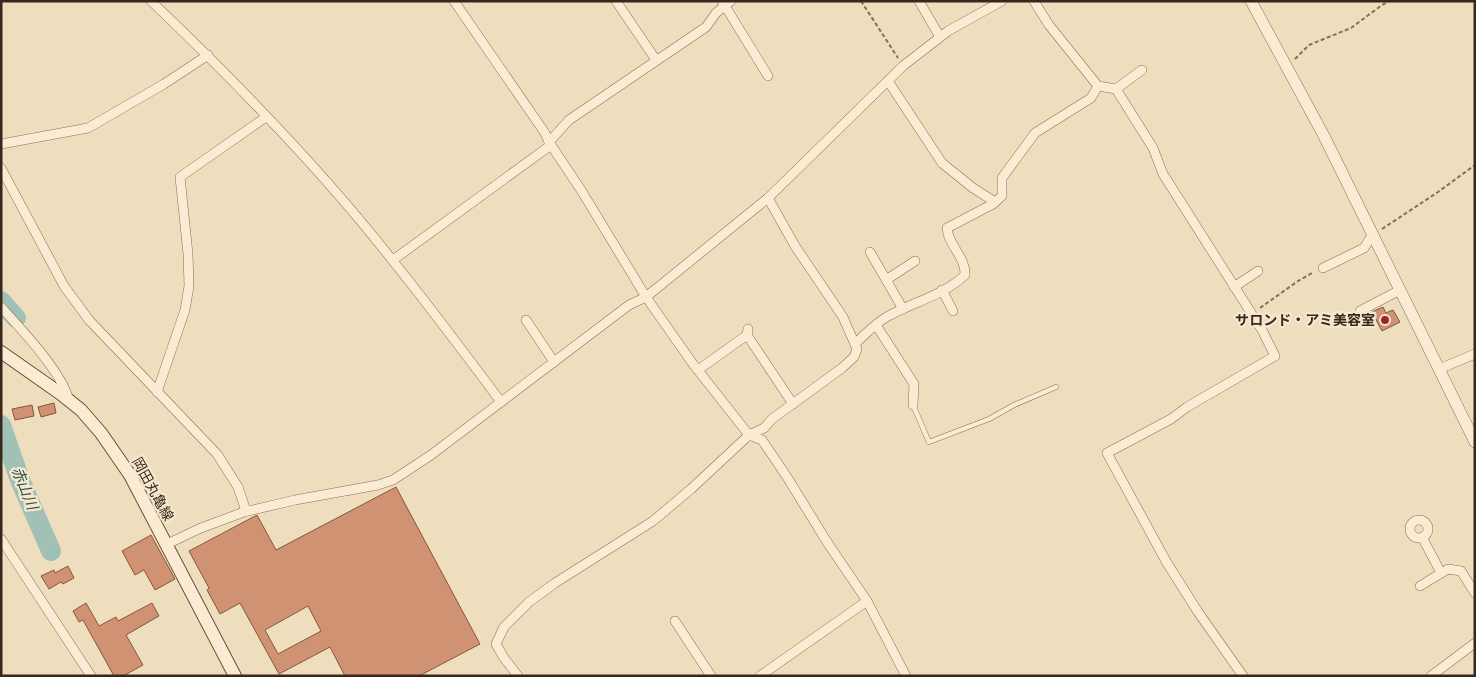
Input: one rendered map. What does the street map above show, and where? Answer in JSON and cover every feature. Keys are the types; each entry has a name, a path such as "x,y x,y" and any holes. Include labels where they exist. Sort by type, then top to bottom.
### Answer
{"main road":[{"name":"岡田丸亀線","path":"1,352 70,401 81,410 101,433 130,475 235,676"}],"street":[{"path":"151,1 208,55 331,186 393,260 501,402"},
{"path":"454,1 545,133 550,144 586,198 646,297 698,370 749,435 762,440 867,602 906,676"},
{"path":"616,1 656,60"},
{"path":"919,1 940,37"},
{"path":"167,544 201,528 246,511 378,485 393,480 431,455 629,305 646,297 768,198 903,66 948,31 1002,1"},
{"path":"1034,1 1049,25 1098,86 1116,89 1142,70"},
{"path":"1251,1 1373,234 1475,442"},
{"path":"393,260 550,144 568,120 706,27 726,3 768,76"},
{"path":"1,144 88,128 164,84 208,55"},
{"path":"888,81 942,163 972,188 995,202"},
{"path":"855,344 884,318 942,290 965,274 965,269 947,236 947,228 995,202 1002,196 1002,178 1035,133 1091,98 1098,86"},
{"path":"1116,89 1153,148 1163,174 1252,314 1276,356 1187,407 1171,419 1107,453 1167,563 1198,612 1243,676"},
{"path":"157,392 185,310 189,286 188,254 180,177 266,117"},
{"path":"1,168 64,286 89,320 217,454 238,486 246,511"},
{"path":"518,676 496,644 504,627 529,602 555,583 653,521 691,489 749,435 764,428 772,419 854,357 857,349 842,317 795,246 768,198"},
{"path":"1323,268 1364,248 1373,234"},
{"path":"870,252 904,310"},
{"path":"886,280 916,261"},
{"path":"1234,287 1258,272"},
{"path":"942,290 953,311"},
{"path":"1360,311 1400,290"},
{"path":"1,307 37,348 62,382 68,392 70,401"},
{"path":"526,320 554,362"},
{"path":"876,325 914,384 913,405"},
{"path":"698,370 748,332 793,404"},
{"path":"1439,369 1475,354"},
{"path":"1422,537 1441,573"},
{"path":"1,539 91,676"},
{"path":"1420,586 1448,569 1461,571 1475,593"},
{"path":"760,676 867,602"},
{"path":"675,621 711,676"},
{"path":"1436,674 1475,643"}],"lane":[{"path":"913,405 929,442 989,419 1014,404 1056,387"}],"path":[{"path":"861,1 903,66"},
{"path":"1287,67 1309,45 1351,28 1390,1"},
{"path":"1373,234 1438,192 1475,165"},
{"path":"1252,314 1298,281 1323,268"}],"building":[{"path":"1383,307 1386,313 1393,310 1400,322 1382,331 1372,312"},
{"path":"54,403 56,413 41,417 38,407"},
{"path":"32,405 34,416 15,420 12,409"},
{"path":"396,487 480,644 419,676 345,676 330,647 279,674 240,603 220,614 207,590 209,588 189,551 257,515 276,550","holes":["308,606 321,631 278,654 265,630"]},
{"path":"151,535 175,579 155,590 144,570 135,575 122,551"},
{"path":"68,566 74,578 63,584 61,582 49,589 41,576 54,570 55,573"},
{"path":"86,603 99,626 116,617 118,621 152,603 159,616 126,635 143,665 123,676 114,676 83,620 79,622 73,611"}],"waterway":[{"name":"赤山川","path":"1,301 16,318"},
{"name":"赤山川","path":"1,425 20,480 51,551"}],"place":[{"name":"サロンド・アミ美容室","path":"1385,320"}]}
